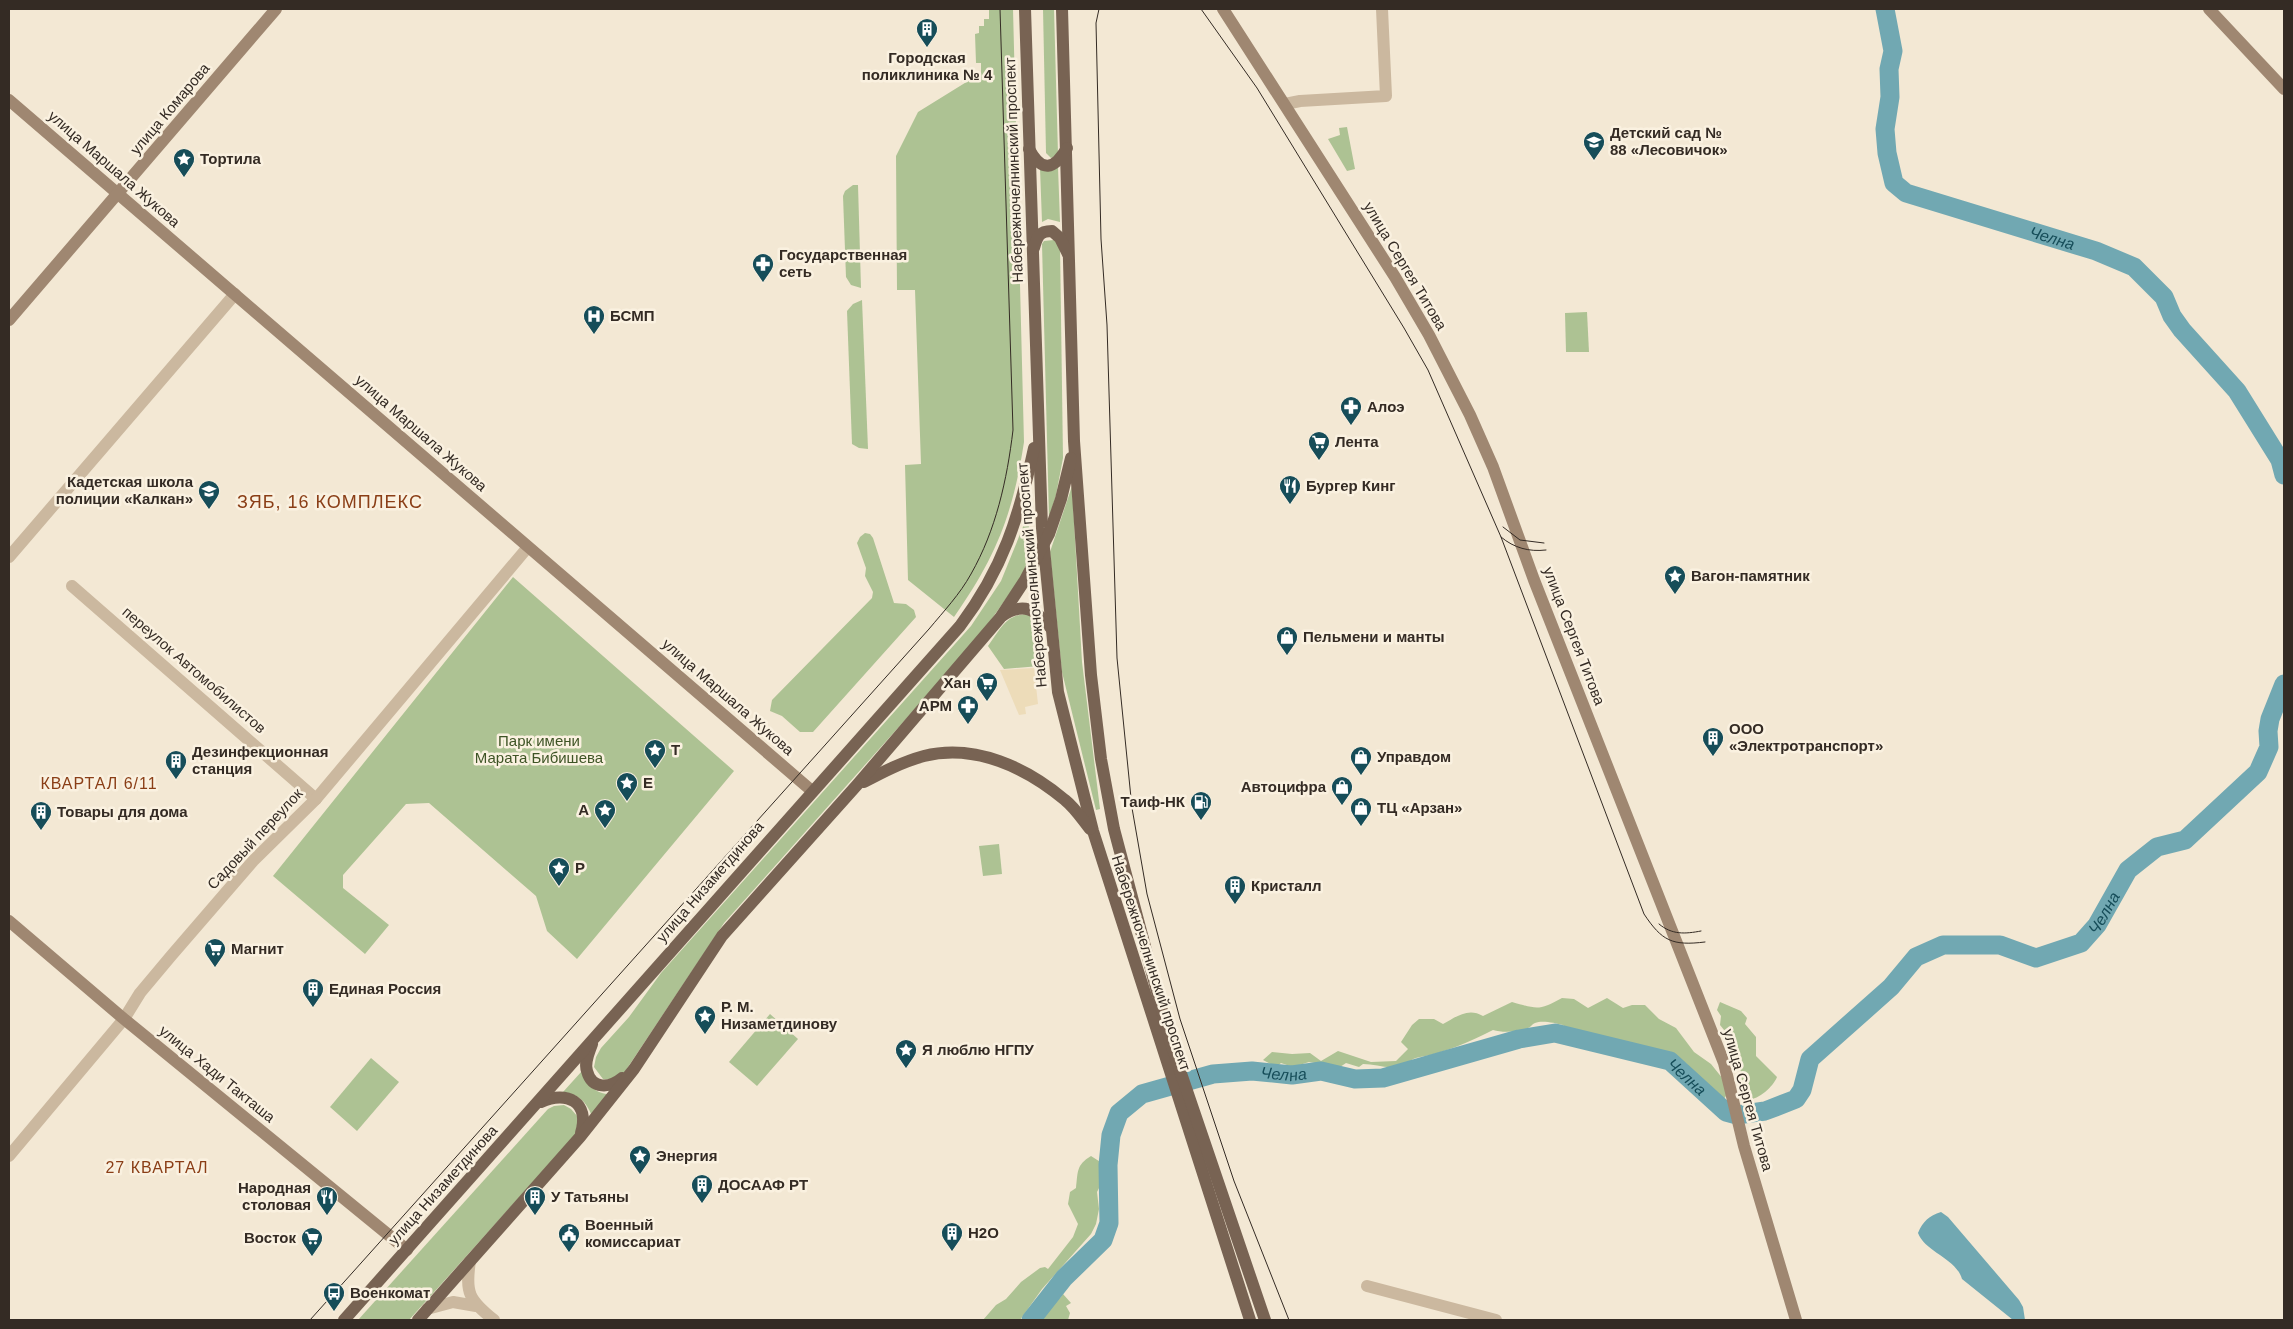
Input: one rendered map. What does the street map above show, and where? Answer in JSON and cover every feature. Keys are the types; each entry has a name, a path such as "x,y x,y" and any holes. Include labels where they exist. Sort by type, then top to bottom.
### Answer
{"main road":[{"name":"улица Комарова","path":"9,320 276,9"},
{"name":"Набережночелнинский проспект","path":"1025,9 1038,429 1050,627 1058,692 1092,831 1202,1153 1265,1320"},
{"name":"Набережночелнинский проспект","path":"1062,9 1074,441 1091,675 1101,759 1114,829 1165,1042"},
{"path":"1063,26 1068,9"},
{"name":"улица Сергея Титова","path":"1223,9 1285,104 1429,334 1470,415 1493,467 1532,575 1724,1064 1744,1146 1796,1320"},
{"path":"2209,9 2284,88"},
{"name":"улица Маршала Жукова","path":"9,100 812,791"},
{"path":"1029,149 1035,159 1043,165 1050,166 1058,162 1067,148"},
{"path":"1033,254 1038,236 1044,231 1052,231 1060,238 1069,256"},
{"name":"улица Низаметдинова","path":"344,1320 960,626 978,602 1010,540 1024,495 1038,429"},
{"path":"418,1320 580,1137 634,1069 722,936 857,785 1000,618 1025,580 1044,544 1061,498 1074,441"},
{"path":"1000,618 1011,610 1026,608 1042,616 1050,627"},
{"path":"857,785 900,764 925,756 967,753 988,757 1023,770 1066,800 1092,831"},
{"name":"улица Хади Такташа","path":"9,921 124,1019 407,1250"},
{"path":"594,1039 586,1060 587,1072 592,1081 602,1086 613,1085 634,1069"},
{"path":"537,1104 554,1096 574,1101 582,1110 584,1122 580,1137"},
{"name":"Набережночелнинский проспект","path":"1202,1153 1250,1320"}],"street":[{"path":"1285,104 1300,101 1386,96 1382,9"},
{"path":"9,557 234,294"},
{"name":"Садовый переулок","path":"9,1156 124,1019 140,993 252,861 316,799 528,547"},
{"name":"переулок Автомобилистов","path":"72,586 316,799"},
{"path":"470,1261 467,1285 470,1296 476,1306 494,1320"},
{"path":"1367,1286 1496,1320"},
{"path":"427,1309 453,1302 476,1306"}],"green space":[{"path":"989,9 1013,9 1024,442 1020,468 1001,534 981,574 954,617 908,580 905,465 921,464 915,290 897,290 896,156 918,112 981,73 981,63 976,63 975,34 979,33 979,26 984,26 984,19 989,19"},
{"path":"1043,9 1054,9 1058,154 1051,158 1046,153"},
{"path":"1347,127 1355,169 1347,171 1328,139 1340,135 1339,128"},
{"path":"1058,167 1060,222 1048,219 1042,222 1040,168"},
{"path":"853,185 858,185 861,288 851,285 846,277 843,196 845,191"},
{"path":"1054,240 1060,246 1063,458 1056,495 1049,518 1042,244 1044,241"},
{"path":"862,300 868,449 859,448 852,444 847,311 853,304"},
{"path":"1587,312 1589,352 1566,352 1565,313"},
{"path":"1072,486 1082,662 1100,809 1096,810 1062,672 1050,552"},
{"path":"1027,517 1034,554 1019,580 979,637 724,923 624,1073 614,1080 603,1079 594,1067 596,1057 601,1048 629,1017 661,973 971,626 1001,581"},
{"path":"865,533 870,534 873,538 894,603 906,604 914,610 916,617 813,732 800,732 782,716 770,711 772,700 872,598 873,592 865,576 866,568 857,543"},
{"name":"Парк имени Марата Бибишева","path":"513,577 734,771 577,959 547,931 536,896 429,803 406,804 343,875 343,888 389,925 365,954 273,876"},
{"path":"1027,614 1033,618 1039,630 1041,644 1040,666 1004,669 988,646 1008,620"},
{"path":"999,844 1002,874 983,876 979,846"},
{"path":"1562,998 1574,999 1588,1008 1607,998 1623,1008 1632,1005 1645,1005 1659,1019 1676,1028 1694,1052 1711,1064 1723,1079 1729,1091 1724,1099 1691,1072 1687,1064 1675,1056 1611,1039 1569,1032 1563,1025 1545,1022 1538,1022 1528,1028 1515,1031 1501,1032 1493,1030 1439,1053 1417,1058 1395,1067 1363,1064 1359,1067 1346,1063 1337,1069 1309,1062 1293,1067 1281,1063 1276,1067 1263,1060 1272,1052 1310,1053 1321,1061 1338,1051 1371,1062 1396,1061 1408,1049 1401,1042 1412,1025 1419,1019 1434,1019 1443,1024 1457,1016 1472,1012 1483,1016 1512,1002 1538,1008"},
{"path":"1720,1002 1741,1011 1747,1018 1745,1024 1756,1037 1756,1056 1777,1077 1765,1092 1752,1099 1748,1100 1739,1060 1729,1036 1720,1025 1721,1016 1717,1010"},
{"path":"770,1014 798,1039 757,1086 729,1062"},
{"path":"371,1058 399,1082 357,1131 330,1107"},
{"path":"582,1071 595,1089 608,1094 592,1116 581,1099 573,1094 563,1092"},
{"path":"564,1105 571,1109 578,1117 576,1134 409,1320 358,1320 548,1109"},
{"path":"1091,1156 1105,1165 1104,1178 1097,1192 1099,1209 1096,1224 1091,1234 1042,1289 1020,1320 983,1320 1021,1282 1040,1268 1045,1267 1048,1269 1073,1237 1078,1224 1068,1204 1070,1192 1076,1188 1080,1166"},
{"path":"1063,1294 1071,1303 1066,1306 1070,1313 1068,1320 1040,1320 1052,1301 1060,1298"}],"shaded area":[{"path":"1034,668 1038,704 1025,707 1026,714 1019,715 1000,670"}],"water":[{"path":"1941,1212 1948,1217 2019,1300 2023,1307 2025,1320 2013,1320 1962,1279 1954,1266 1922,1240 1918,1233 1924,1222"}],"waterway":[{"name":"Челна","path":"1885,9 1893,51 1889,69 1890,97 1885,129 1887,153 1894,183 1906,193 2096,251 2134,267 2164,297 2172,316 2182,330 2237,391 2280,460 2284,475"},
{"name":"Челна","path":"1031,1320 1064,1278 1103,1240 1109,1223 1108,1165 1111,1135 1119,1113 1142,1094 1213,1074 1252,1071 1292,1075 1321,1071 1355,1079 1383,1078 1519,1039 1555,1033 1670,1061 1726,1112 1737,1115 1765,1111 1796,1099 1802,1090 1810,1059 1891,987 1916,957 1943,945 2000,945 2036,958 2081,943 2097,925 2128,870 2157,847 2185,840 2258,772 2269,747 2268,731 2270,719 2284,684"}],"tram line":[{"path":"310,1320 929,629 967,581 980,557 994,522 1004,486 1013,430 1000,9"},
{"path":"1099,9 1096,23 1101,239 1107,325 1117,658 1132,808 1147,894 1180,1019 1234,1181 1289,1320"},
{"path":"1201,9 1257,88 1428,370 1501,537 1644,914 1656,930 1669,940 1684,943 1705,942"},
{"path":"1503,527 1520,540 1544,543"},
{"path":"1501,537 1511,544 1522,548 1546,550"},
{"path":"1659,924 1664,928 1679,933 1701,931"}],"place":[{"name":"Городская поликлиника № 4","path":"927,48"},
{"name":"Детский сад № 88 «Лесовичок»","path":"1594,161"},
{"name":"Тортила","path":"184,178"},
{"name":"Государственная сеть","path":"763,283"},
{"name":"БСМП","path":"594,335"},
{"name":"Алоэ","path":"1351,426"},
{"name":"Лента","path":"1319,461"},
{"name":"Бургер Кинг","path":"1290,505"},
{"name":"Кадетская школа полиции «Калкан»","path":"209,510"},
{"name":"Вагон-памятник","path":"1675,595"},
{"name":"Пельмени и манты","path":"1287,656"},
{"name":"Хан","path":"987,702"},
{"name":"АРМ","path":"968,725"},
{"name":"ООО «Электротранспорт»","path":"1713,757"},
{"name":"Т","path":"655,769"},
{"name":"Управдом","path":"1361,776"},
{"name":"Дезинфекционная станция","path":"176,780"},
{"name":"Е","path":"627,802"},
{"name":"Автоцифра","path":"1342,806"},
{"name":"Таиф-НК","path":"1201,821"},
{"name":"ТЦ «Арзан»","path":"1361,827"},
{"name":"А","path":"605,829"},
{"name":"Товары для дома","path":"41,831"},
{"name":"Р","path":"559,887"},
{"name":"Кристалл","path":"1235,905"},
{"name":"Магнит","path":"215,968"},
{"name":"Единая Россия","path":"313,1008"},
{"name":"Р. М. Низаметдинову","path":"705,1035"},
{"name":"Я люблю НГПУ","path":"906,1069"},
{"name":"Энергия","path":"640,1175"},
{"name":"ДОСААФ РТ","path":"702,1204"},
{"name":"Народная столовая","path":"327,1216"},
{"name":"У Татьяны","path":"535,1216"},
{"name":"H2O","path":"952,1252"},
{"name":"Военный комиссариат","path":"569,1253"},
{"name":"Восток","path":"312,1257"},
{"name":"Военкомат","path":"334,1312"}],"district":[{"name":"ЗЯБ, 16 КОМПЛЕКС","path":"330,502"},
{"name":"КВАРТАЛ 6/11","path":"99,783"},
{"name":"27 КВАРТАЛ","path":"157,1167"}]}
